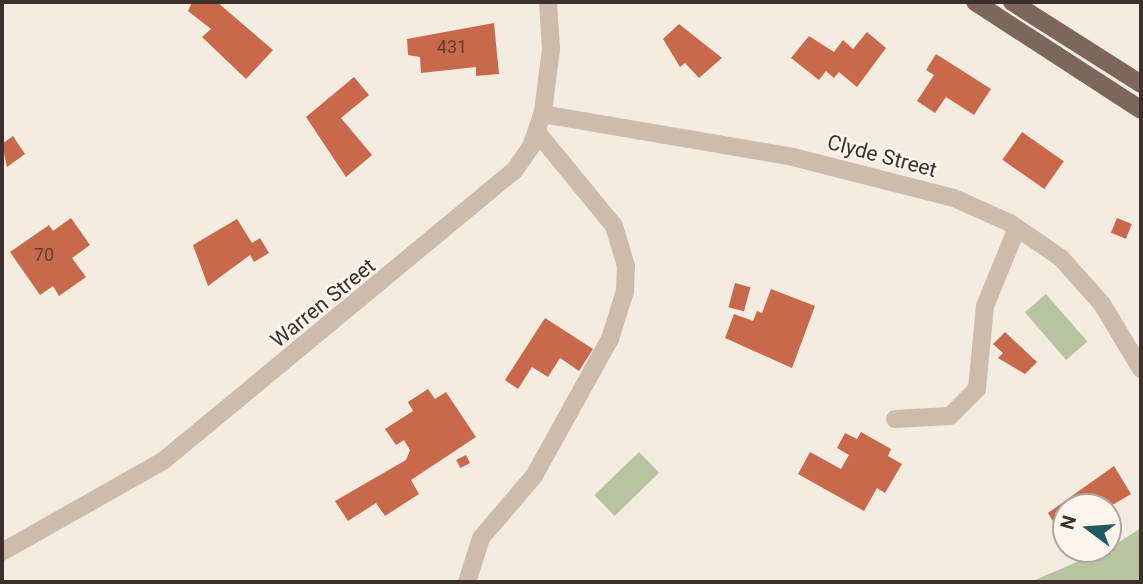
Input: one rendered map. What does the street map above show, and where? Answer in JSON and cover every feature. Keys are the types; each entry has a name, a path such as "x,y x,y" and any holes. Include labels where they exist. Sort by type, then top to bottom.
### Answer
{"main road":[{"path":"975,2 1141,110"},
{"path":"1012,2 1141,84"}],"street":[{"name":"Warren Street","path":"2,552 163,461 470,213 523,161 537,132 551,64 548,2"},
{"name":"Clyde Street","path":"542,114 873,175 954,198 1017,228 1061,258 1102,304 1141,369"},
{"path":"467,582 481,538 534,476 613,333 625,291 624,256 608,216 537,132"},
{"path":"895,419 950,415 977,389 985,306 1017,228"}],"green space":[{"path":"1046,294 1087,342 1066,360 1025,312"},
{"path":"639,452 659,473 615,516 594,495"},
{"path":"1141,528 1141,582 1030,582 1075,563 1122,563 1122,540"}],"building":[{"path":"192,2 217,2 273,50 246,79 202,37 211,29 188,11"},
{"path":"494,23 499,74 476,76 476,67 421,73 420,57 408,55 407,39"},
{"path":"679,24 722,58 699,78 685,63 680,67 663,39"},
{"path":"867,32 886,48 857,87 839,72 834,78 826,71 819,80 791,58 809,36 834,52 843,40 853,49"},
{"path":"936,54 991,89 974,115 946,97 935,113 917,101 934,75 926,70"},
{"path":"354,77 369,95 341,118 372,155 346,177 306,117"},
{"path":"1022,132 1064,161 1044,189 1002,160"},
{"path":"13,136 25,154 7,167 2,144"},
{"path":"71,218 90,245 72,258 86,277 59,296 53,286 40,295 10,252 49,225 53,231"},
{"path":"1117,218 1132,224 1126,239 1111,233"},
{"path":"237,219 252,243 260,238 269,253 254,262 250,255 208,286 193,245"},
{"path":"735,283 750,287 744,311 729,307"},
{"path":"771,289 815,306 792,368 725,338 734,314 753,321 757,311 762,313"},
{"path":"545,318 593,349 579,371 560,358 548,377 532,367 518,389 505,380"},
{"path":"1005,332 1037,362 1025,374 998,358 1003,353 993,344"},
{"path":"428,389 435,399 446,392 476,437 411,480 419,494 385,516 376,503 348,521 335,501 406,460 410,450 404,440 396,445 385,429 413,411 408,402"},
{"path":"861,432 891,449 888,456 902,464 885,493 877,488 864,511 798,474 810,452 841,469 849,455 837,448 845,433 857,439"},
{"path":"466,455 470,463 460,468 456,460"},
{"path":"1114,466 1131,494 1122,499 1122,493 1076,493"}]}
